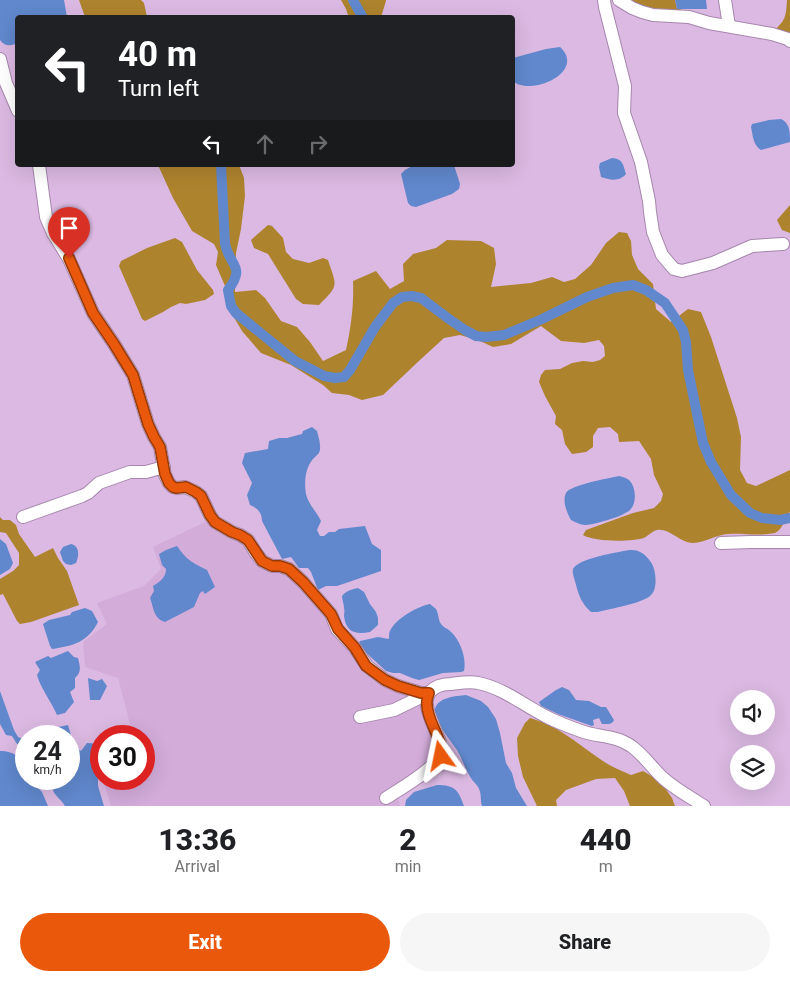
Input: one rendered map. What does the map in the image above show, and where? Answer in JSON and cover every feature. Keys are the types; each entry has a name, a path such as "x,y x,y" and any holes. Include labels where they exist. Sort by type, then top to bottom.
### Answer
{"street":[{"path":"604,0 625,86 624,113 641,162 653,232 662,255 674,269 682,271 713,263 752,246 782,244"},
{"path":"619,0 632,8 653,15 689,17 709,23 772,34 790,41"},
{"path":"725,0 729,26"},
{"path":"0,59 6,83 15,104"},
{"path":"40,167 46,217 53,233 69,258 93,313 133,375 148,424 160,447 167,480 173,487 186,487 196,492 201,496 215,522 248,540 262,561 272,566 289,569 303,582 331,614 338,629 355,648 366,666 385,680 398,686 421,693 429,693"},
{"path":"23,517 82,496 99,483 130,472 146,472 164,467"},
{"path":"721,543 790,542"},
{"path":"360,717 394,710 444,684 477,683 499,690 549,718 582,732 613,738 632,746 662,777 704,806"},
{"path":"386,798 424,773 441,756 442,750 431,720 427,702 429,693"}],"shaded area":[{"path":"79,0 141,0 144,3 147,15 84,15"},
{"path":"341,0 386,0 382,15 348,15"},
{"path":"628,0 675,0 677,9 681,9 679,14 673,13 662,9 646,8"},
{"path":"787,0 790,0 790,36 775,30 785,17"},
{"path":"159,167 240,167 244,178 245,196 236,253 235,292 256,290 265,298 281,321 297,327 323,361 346,350 352,316 353,281 376,271 390,289 404,281 403,264 413,254 436,248 447,240 481,241 494,248 496,264 491,287 531,283 552,277 564,282 575,279 591,265 606,243 619,232 627,233 631,241 632,255 638,269 653,284 656,309 671,322 688,309 701,312 737,418 741,437 740,470 747,483 756,486 790,470 790,512 781,528 775,533 728,534 696,543 683,541 671,533 662,530 657,530 644,538 631,540 613,541 595,539 583,535 586,530 633,513 654,508 661,501 663,494 654,475 651,459 639,441 619,442 618,434 610,427 598,428 593,436 593,447 586,452 572,454 565,444 562,430 555,424 556,416 539,382 541,375 545,370 560,369 572,363 600,360 605,356 604,346 599,340 584,343 561,341 541,326 511,344 493,347 460,335 444,338 383,395 362,400 349,395 332,393 323,385 291,365 261,353 242,331 226,304 225,286 216,265 218,252 214,244 192,231 173,198"},
{"path":"790,205 790,233 782,230 777,220"},
{"path":"268,225 272,226 283,238 286,252 293,259 309,263 323,258 328,260 334,285 330,293 319,305 303,304 296,299 268,254 254,248 251,240"},
{"path":"175,238 182,242 197,270 214,294 205,300 186,304 180,303 145,321 142,319 119,266 121,261 147,248"},
{"path":"0,517 3,520 10,520 16,525 19,534 35,557 53,548 67,571 79,605 31,622 20,624 17,621 3,594 0,595 0,579 19,565 19,553 6,533 0,532"},
{"path":"207,521 237,537 285,571 321,608 336,636 414,697 434,716 458,765 403,793 398,798 400,806 111,806 106,790 155,790 155,725 130,725 118,678 85,667 83,642 107,624 97,603 144,586 161,569 153,547"},
{"path":"530,718 560,731 612,766 631,775 643,771 660,781 672,798 675,806 630,806 624,791 615,778 596,779 566,790 556,800 557,806 537,806 523,777 518,756 517,738"}],"water":[{"path":"0,0 64,0 67,15 15,15 15,44 6,45 0,40"},
{"path":"675,0 706,0 707,9 677,9"},
{"path":"560,47 566,56 566,65 561,73 542,84 531,86 515,82 515,57"},
{"path":"781,119 788,125 790,142 761,150 756,146 751,127 752,124"},
{"path":"612,158 620,161 626,174 617,179 601,177 600,163"},
{"path":"410,167 455,167 460,184 459,189 452,194 416,207 411,206 408,203 401,174"},
{"path":"312,427 317,431 320,450 308,467 305,490 321,521 317,530 320,536 339,529 365,526 372,544 381,550 381,571 337,586 326,586 318,590 308,568 299,568 291,557 282,559 262,521 260,513 250,505 247,495 252,483 242,463 245,453 268,449 269,441 302,434 303,431"},
{"path":"619,476 629,480 634,488 635,500 630,510 602,522 589,525 571,520 565,503 565,496 569,490 590,482"},
{"path":"0,539 6,544 13,563 10,569 0,575"},
{"path":"71,544 76,547 78,554 76,563 71,565 63,561 60,552 63,547"},
{"path":"177,546 190,560 207,570 215,587 205,594 203,591 200,593 194,607 165,622 156,615 150,598 154,591 153,586 162,579 166,572 159,554"},
{"path":"636,550 642,553 652,564 656,582 653,593 633,604 591,612 585,606 580,596 573,569 576,565 590,559"},
{"path":"358,588 364,592 378,618 378,625 370,632 360,633 352,631 345,621 342,596 349,590"},
{"path":"430,604 436,609 441,624 454,635 460,644 464,655 464,671 443,673 419,680 400,673 386,671 362,649 360,641 378,637 389,639 390,631 397,622 413,610"},
{"path":"85,608 92,611 98,622 90,634 79,642 52,649 43,624 49,620 70,615 72,612"},
{"path":"68,651 78,658 80,671 75,678 75,688 70,692 74,702 65,713 57,715 39,680 37,675 40,670 35,662 48,656 51,658"},
{"path":"88,678 97,681 102,679 107,686 100,700 90,700"},
{"path":"562,687 569,690 576,700 589,701 601,707 606,707 614,720 613,722 602,724 599,718 593,720 594,725 592,726 541,706 539,702"},
{"path":"0,691 15,732 15,741 12,736 6,735 0,724"},
{"path":"466,695 481,701 488,707 496,719 506,763 512,773 516,788 527,806 482,806 479,789 468,774 457,750 435,713 437,705 443,700"},
{"path":"87,743 90,743 90,790 99,790 104,806 65,806 53,791 80,790 80,750"},
{"path":"0,751 4,751 15,755 15,790 40,790 48,806 0,806"},
{"path":"437,785 452,787 458,792 464,806 405,806 406,800 414,792"}],"waterway":[{"path":"353,0 361,15"},
{"path":"221,167 225,244 236,271 236,276 228,290 231,306 236,313 295,361 324,376 344,377 375,327 393,303 402,297 412,296 421,298 465,330 476,336 486,337 504,335 587,297 613,288 633,285 646,290 665,303 683,330 688,370 703,443 711,462 731,495 750,513 762,518 780,520 790,518"}],"route":[{"path":"69,258 93,313 133,375 148,424 160,447 165,474 169,483 176,488 186,487 196,492 201,496 215,522 248,540 262,561 272,566 289,569 303,582 331,614 338,629 355,648 366,666 385,680 398,686 421,693 429,693 427,702 431,720 442,750 441,756"}]}
